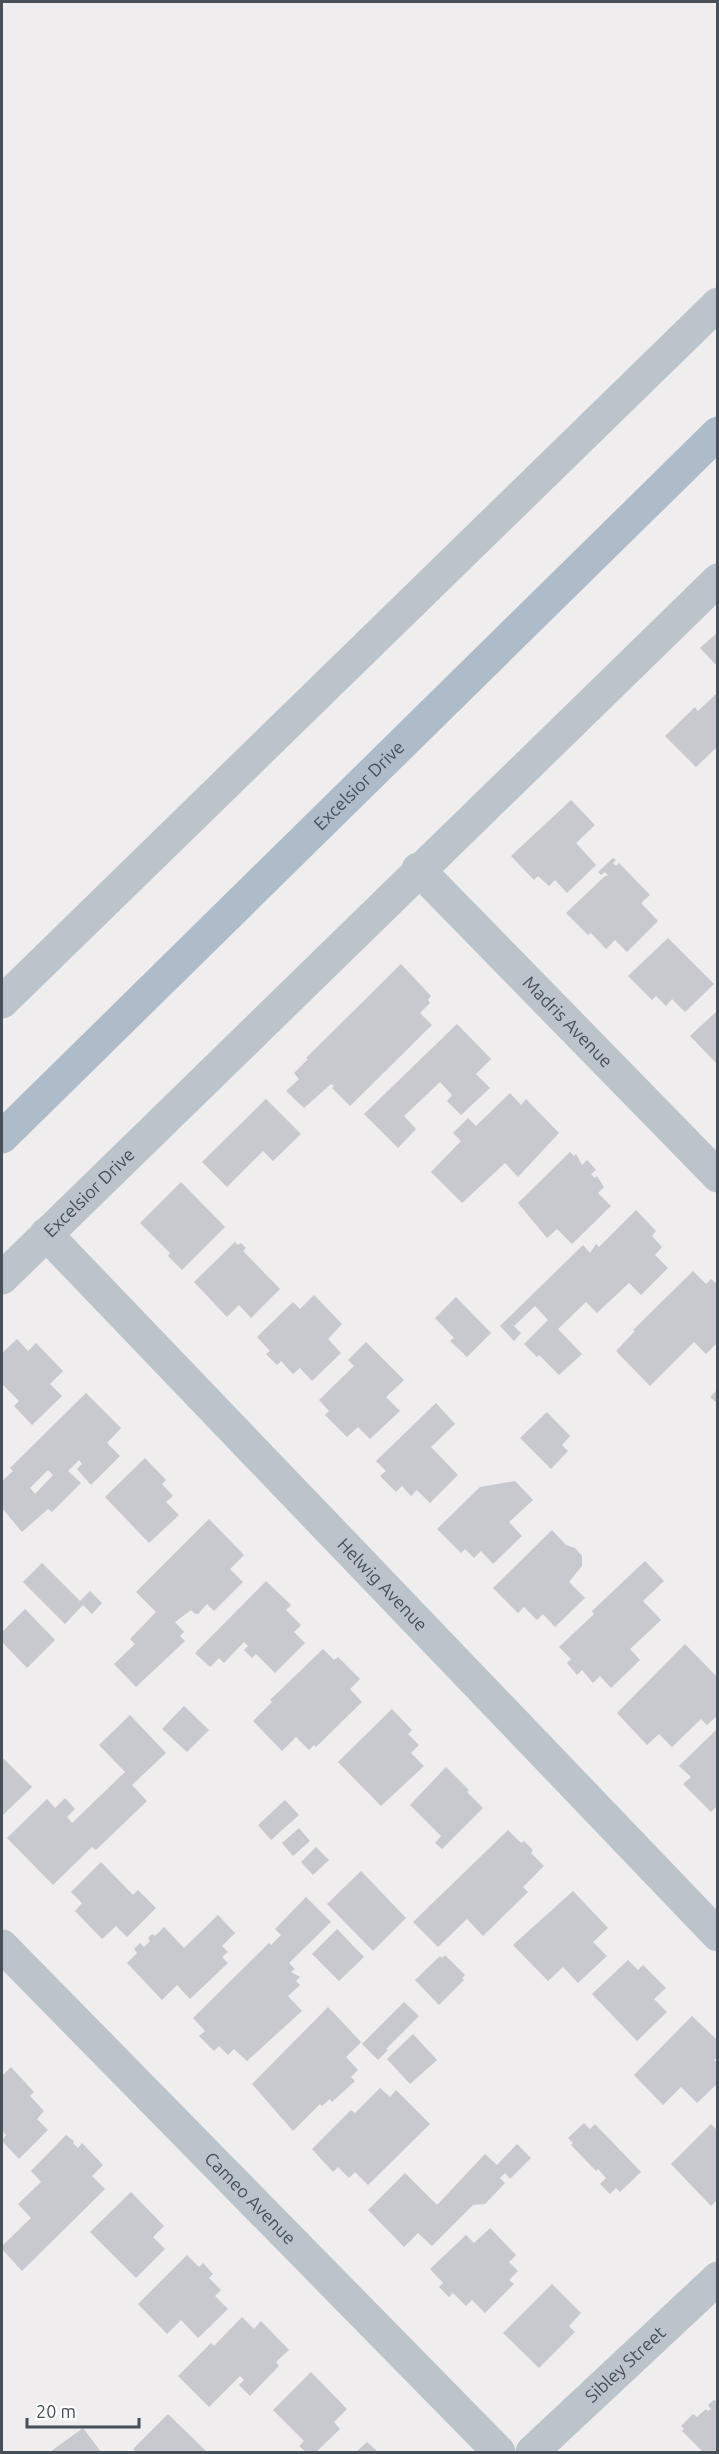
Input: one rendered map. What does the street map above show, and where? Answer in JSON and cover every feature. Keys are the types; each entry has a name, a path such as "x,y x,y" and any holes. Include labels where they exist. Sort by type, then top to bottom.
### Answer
{"main road":[{"name":"Excelsior Drive","path":"2,1137 717,434"}],"street":[{"path":"2,1002 717,304"},
{"name":"Excelsior Drive","path":"2,1278 418,869 717,580"},
{"name":"Madris Avenue","path":"418,869 717,1176"},
{"name":"Helwig Avenue","path":"46,1234 717,1935"},
{"name":"Cameo Avenue","path":"2,1946 499,2452"},
{"name":"Sibley Street","path":"532,2452 717,2278"}],"building":[{"path":"718,632 718,667 700,648"},
{"path":"718,692 718,746 696,767 665,736 695,707 698,711"},
{"path":"571,800 595,825 576,843 596,865 567,893 555,880 549,886 538,876 534,880 511,856"},
{"path":"613,858 616,860 613,863 616,866 619,863 650,895 641,903 658,921 627,952 615,940 606,949 591,933 588,935 566,913 608,875 605,872 601,875 598,872"},
{"path":"668,938 714,984 685,1012 672,999 666,1006 656,996 652,1000 628,976"},
{"path":"401,964 431,996 428,1000 430,1003 420,1013 432,1025 350,1106 332,1088 334,1086 331,1084 304,1108 286,1091 299,1079 294,1073 308,1059 306,1058"},
{"path":"718,1010 718,1065 690,1036"},
{"path":"457,1024 491,1059 476,1074 490,1088 461,1115 447,1101 452,1095 440,1082 404,1116 416,1129 398,1148 364,1114"},
{"path":"510,1093 521,1105 526,1099 559,1133 518,1177 505,1163 462,1203 431,1172 461,1141 453,1133 468,1118 476,1126"},
{"path":"266,1099 301,1134 273,1161 263,1151 227,1187 202,1162"},
{"path":"570,1152 574,1156 576,1154 582,1165 587,1160 596,1170 591,1174 595,1178 597,1176 604,1187 598,1193 611,1206 572,1244 557,1229 547,1238 518,1203"},
{"path":"181,1182 225,1227 182,1270 168,1256 170,1253 140,1223"},
{"path":"636,1210 656,1231 652,1236 662,1247 655,1255 668,1268 641,1295 629,1283 597,1313 586,1302 558,1329 582,1354 559,1375 524,1344 548,1320 535,1306 514,1326 521,1333 514,1341 500,1326 583,1245 590,1253 596,1244 599,1247"},
{"path":"235,1242 238,1245 241,1243 246,1248 243,1251 280,1289 251,1318 239,1305 227,1317 194,1282"},
{"path":"693,1271 706,1284 711,1279 718,1285 718,1342 706,1354 694,1342 650,1386 616,1351 635,1331 633,1330"},
{"path":"314,1295 342,1324 328,1339 341,1353 312,1381 300,1368 293,1374 281,1361 277,1365 266,1354 270,1351 257,1337 293,1302 300,1309"},
{"path":"456,1297 491,1333 467,1357 450,1341 454,1338 435,1318"},
{"path":"17,1339 28,1351 36,1343 63,1371 50,1384 62,1396 32,1425 14,1406 19,1401 2,1384 2,1353"},
{"path":"366,1342 404,1380 386,1397 400,1411 370,1439 358,1427 347,1437 325,1415 329,1411 319,1400 354,1366 348,1360"},
{"path":"718,1389 718,1404 710,1397"},
{"path":"86,1393 121,1428 107,1443 120,1456 91,1485 77,1469 82,1464 79,1460 68,1471 81,1483 52,1512 48,1509 22,1532 2,1508 2,1481 13,1471 10,1468","holes":["48,1470 53,1475 35,1494 30,1488"]},
{"path":"436,1403 455,1424 431,1447 458,1475 430,1503 417,1490 411,1496 402,1486 396,1492 380,1476 386,1471 376,1461"},
{"path":"547,1412 570,1436 562,1445 568,1451 551,1469 520,1438"},
{"path":"145,1458 166,1480 162,1484 173,1496 166,1502 179,1515 149,1543 105,1497"},
{"path":"515,1481 533,1500 509,1522 522,1536 493,1564 481,1551 474,1558 465,1549 461,1553 437,1529 480,1487"},
{"path":"209,1519 244,1555 230,1569 243,1582 214,1611 207,1604 198,1614 191,1610 175,1622 184,1632 180,1636 185,1641 136,1687 114,1664 135,1644 130,1639 156,1612 136,1592"},
{"path":"552,1530 566,1545 575,1548 582,1556 582,1566 569,1582 585,1598 555,1627 543,1614 537,1620 524,1607 518,1613 493,1588"},
{"path":"645,1561 664,1581 643,1601 661,1620 630,1649 640,1660 611,1688 600,1676 593,1683 582,1670 577,1675 567,1663 571,1659 559,1647 594,1614 592,1611"},
{"path":"42,1563 80,1601 90,1591 102,1603 92,1614 83,1605 65,1624 23,1582"},
{"path":"266,1581 291,1605 286,1610 301,1625 294,1632 305,1643 275,1673 256,1654 252,1658 244,1650 248,1646 244,1642 224,1663 219,1658 210,1667 195,1653"},
{"path":"25,1609 55,1640 27,1668 2,1642 2,1632"},
{"path":"685,1644 718,1678 718,1715 707,1725 701,1719 672,1747 659,1734 647,1745 617,1713"},
{"path":"323,1649 334,1660 338,1657 360,1679 350,1689 362,1702 316,1747 314,1745 309,1750 296,1737 282,1751 253,1721 272,1702 270,1700"},
{"path":"184,1706 209,1730 187,1752 162,1729"},
{"path":"392,1709 412,1730 408,1734 419,1745 411,1753 424,1766 381,1806 338,1762"},
{"path":"130,1715 166,1753 132,1785 147,1801 96,1850 92,1847 53,1885 7,1838 47,1799 55,1808 65,1798 75,1809 67,1817 72,1823 125,1772 99,1745"},
{"path":"718,1728 718,1805 711,1812 683,1784 691,1777 679,1766"},
{"path":"2,1757 32,1787 3,1815 2,1813"},
{"path":"446,1767 483,1808 442,1849 435,1843 441,1836 410,1805"},
{"path":"285,1800 299,1815 271,1840 258,1825"},
{"path":"299,1828 310,1841 293,1856 282,1843"},
{"path":"508,1830 521,1843 524,1841 533,1850 531,1853 544,1866 523,1887 528,1892 483,1936 467,1919 438,1947 413,1922"},
{"path":"316,1847 329,1860 313,1875 301,1862"},
{"path":"101,1862 133,1895 138,1890 156,1908 127,1937 116,1926 102,1939 75,1911 82,1903 71,1892"},
{"path":"361,1871 406,1918 373,1951 327,1904"},
{"path":"573,1891 608,1928 593,1942 607,1956 578,1983 563,1967 548,1981 513,1945"},
{"path":"306,1897 331,1922 289,1963 295,1969 291,1972 300,1977 296,1981 300,1985 288,1996 302,2011 247,2061 234,2049 228,2055 219,2046 214,2051 199,2036 205,2031 193,2018 269,1943 271,1945 281,1935 275,1929"},
{"path":"218,1915 235,1933 222,1946 228,1952 222,1957 228,1963 190,1999 177,1985 162,2000 127,1963 137,1953 134,1949 140,1943 144,1947 150,1941 148,1938 152,1934 155,1936 164,1927 184,1948"},
{"path":"337,1929 364,1957 339,1981 312,1954"},
{"path":"445,1955 465,1975 462,1978 464,1980 439,2005 415,1980 440,1956 442,1958"},
{"path":"628,1960 638,1970 643,1965 666,1988 654,1999 667,2012 637,2041 592,1994"},
{"path":"404,2002 419,2016 378,2060 362,2044"},
{"path":"328,2007 361,2042 346,2057 358,2070 351,2077 355,2081 332,2102 330,2099 322,2106 320,2104 293,2131 252,2084"},
{"path":"692,2016 718,2041 718,2057 714,2060 718,2064 718,2083 697,2103 681,2087 663,2105 634,2075"},
{"path":"413,2034 437,2060 410,2084 387,2059"},
{"path":"11,2067 34,2092 30,2096 44,2111 37,2119 48,2130 19,2159 2,2141 6,2135 2,2131 2,2076"},
{"path":"380,2088 390,2097 396,2090 430,2124 368,2185 355,2172 349,2178 338,2167 333,2172 312,2149 351,2110 355,2113"},
{"path":"584,2123 590,2129 595,2124 641,2172 620,2192 616,2188 610,2194 600,2184 606,2178 571,2145 573,2143 568,2138"},
{"path":"711,2124 716,2129 718,2128 718,2199 711,2206 671,2164"},
{"path":"66,2135 74,2141 73,2143 78,2148 82,2143 103,2165 92,2176 105,2189 22,2271 2,2249 2,2246 31,2218 18,2204 41,2182 31,2171"},
{"path":"517,2144 531,2158 510,2179 505,2173 500,2178 505,2183 485,2204 473,2205 432,2246 418,2233 404,2247 368,2210 405,2173 437,2205 485,2154 497,2165"},
{"path":"131,2192 164,2226 153,2237 165,2249 136,2278 90,2232"},
{"path":"490,2228 516,2255 509,2262 518,2271 509,2280 514,2284 485,2313 472,2300 466,2306 453,2293 449,2297 439,2287 443,2283 430,2269 466,2235 474,2243"},
{"path":"187,2255 199,2267 203,2263 213,2274 209,2278 221,2290 215,2296 228,2309 198,2338 181,2320 167,2334 138,2304"},
{"path":"552,2284 581,2313 569,2326 575,2332 539,2368 503,2333"},
{"path":"242,2317 254,2329 261,2321 289,2350 276,2362 279,2366 250,2396 239,2385 244,2380 240,2376 209,2407 178,2376 211,2343 214,2346"},
{"path":"311,2372 347,2409 334,2422 340,2429 316,2452 306,2452 299,2446 304,2441 273,2410"},
{"path":"714,2400 718,2403 718,2452 703,2452 682,2431 684,2429 681,2426 693,2414 697,2417 706,2409 708,2411 711,2409 708,2405"},
{"path":"168,2414 207,2452 137,2452 133,2449"},
{"path":"83,2428 101,2452 50,2452"},
{"path":"367,2442 378,2452 356,2452"}]}
